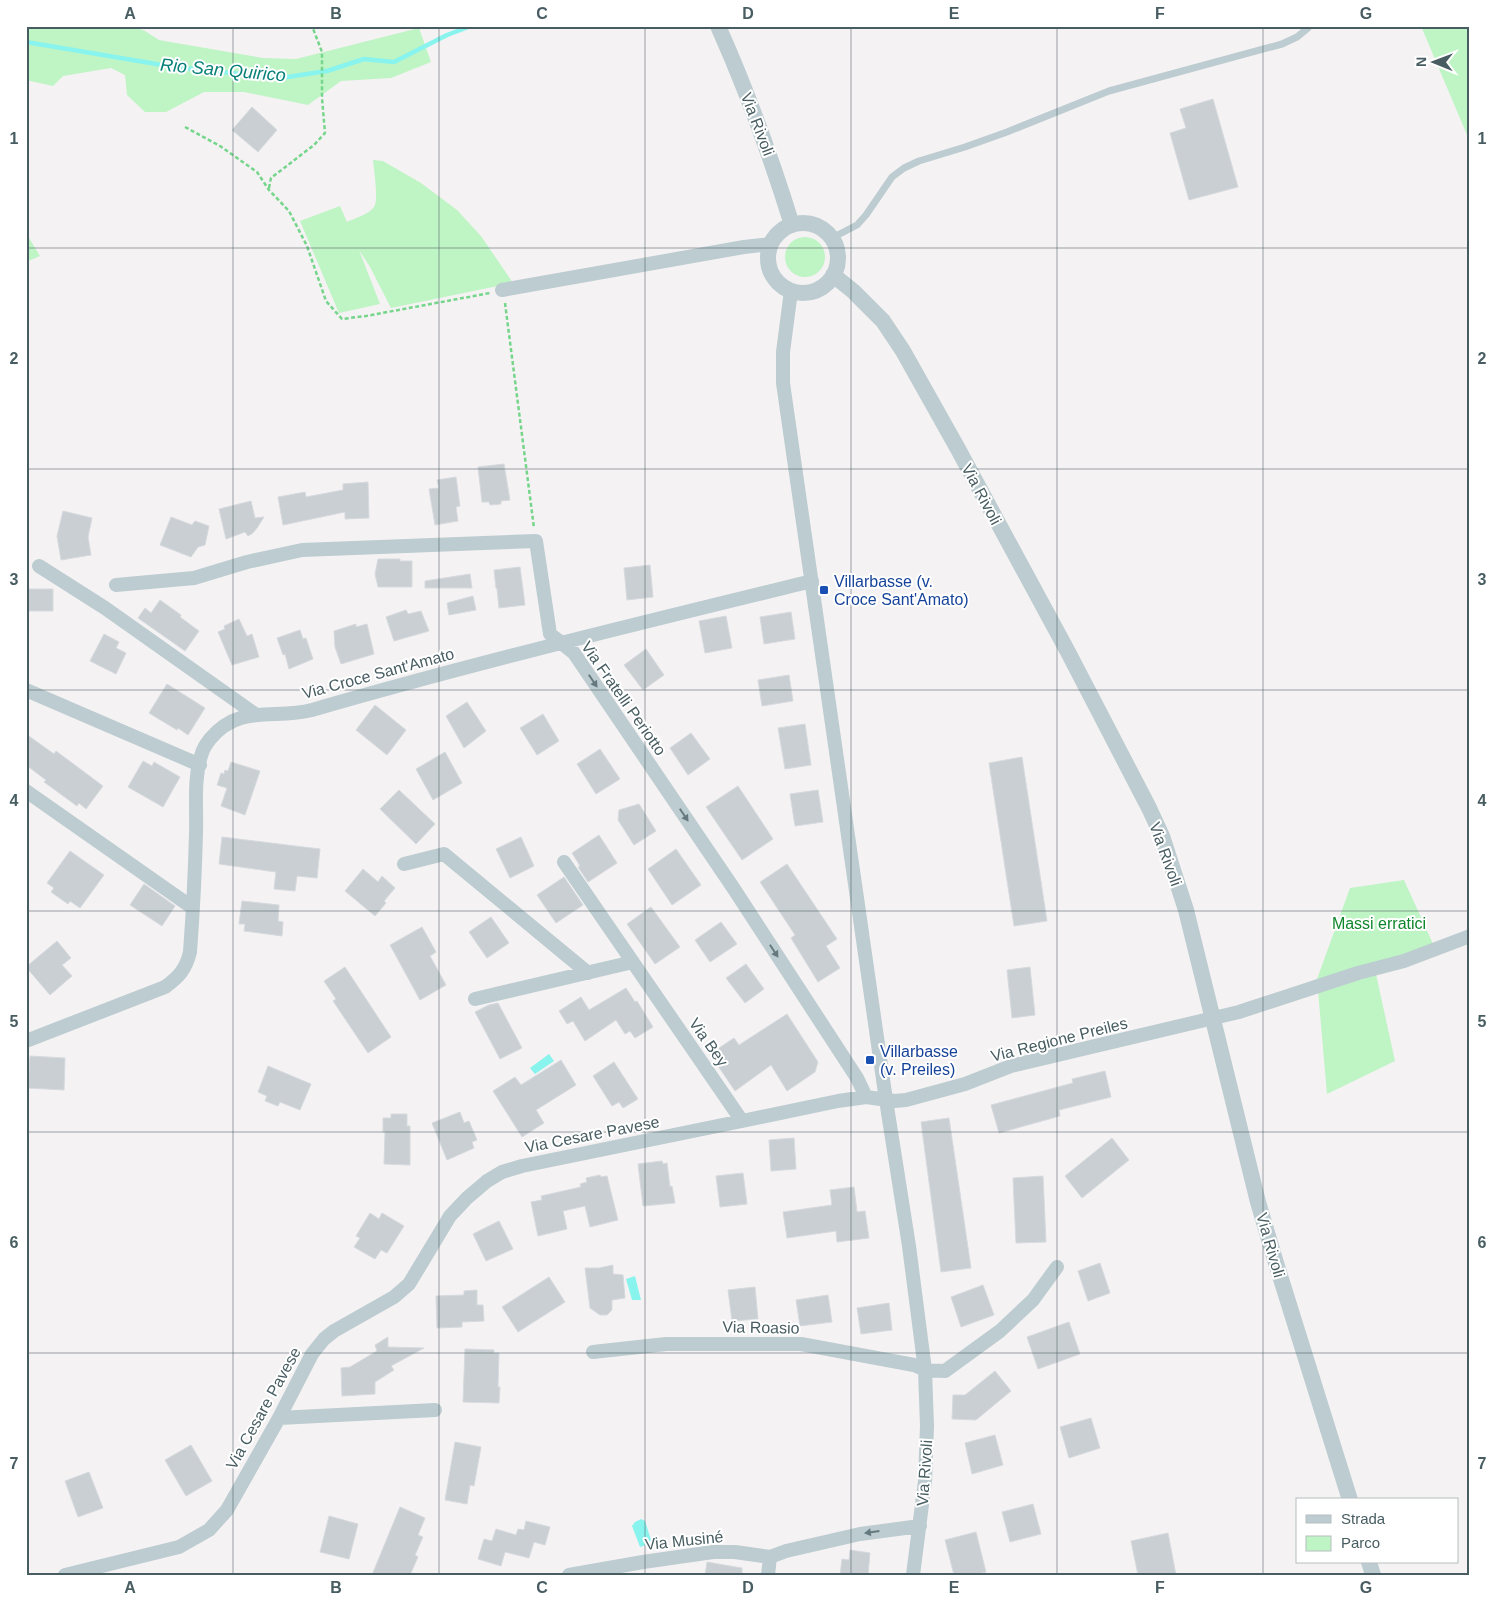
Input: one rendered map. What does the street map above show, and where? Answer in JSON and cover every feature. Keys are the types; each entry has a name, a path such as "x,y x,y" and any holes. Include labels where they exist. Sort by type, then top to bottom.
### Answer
{"street":[{"name":"Via Rivoli","path":"718,26 772,160 792,225"},
{"path":"810,223 818,226 832,238 838,256 837,266 827,283 819,288 801,293 791,290 782,285 772,272 769,266 768,255 771,244 776,236 792,225 810,223"},
{"path":"502,290 771,244"},
{"name":"Via Rivoli","path":"833,275 853,291 882,321 903,351 1068,652 1162,836 1186,910 1242,1142 1273,1254 1349,1498"},
{"name":"Via Rivoli","path":"791,290 783,352 783,383 886,1100 909,1246 925,1370 927,1426 925,1481 913,1575"},
{"name":"Via Fratelli Periotto","path":"116,585 194,578 247,562 302,550 536,541 550,634 574,653 734,889 857,1078 866,1098"},
{"path":"39,566 105,608 256,714"},
{"name":"Via Croce Sant'Amato","path":"26,1041 165,988 179,976 187,965 190,952 193,908 198,778 202,753 220,729 236,720 256,714 301,713 414,681 812,580"},
{"path":"26,690 200,765"},
{"path":"26,791 193,908"},
{"path":"404,864 444,854 588,973"},
{"name":"Via Bey","path":"564,862 742,1121"},
{"name":"Via Regione Preiles","path":"886,1100 906,1100 965,1084 1011,1066 1249,1009 1358,973 1404,961 1470,936"},
{"path":"475,999 633,962"},
{"path":"742,1121 838,1101 866,1098 886,1100"},
{"name":"Via Cesare Pavese","path":"66,1575 179,1547 209,1530 226,1510 279,1418 312,1354 334,1331 394,1297 409,1284 450,1216 487,1181 502,1172 522,1166 742,1121"},
{"path":"925,1370 945,1371 1000,1331 1033,1300 1058,1267"},
{"name":"Via Roasio","path":"593,1352 666,1344 801,1344 914,1365 925,1370"},
{"path":"279,1418 435,1410"},
{"name":"Via Musiné","path":"569,1575 643,1568 713,1552 736,1552 770,1557 786,1551 860,1534 920,1526"},
{"path":"768,1575 770,1557"}],"lane":[{"path":"832,238 856,225 866,216 892,177 904,168 919,161 1007,132 1109,91 1282,44 1297,37 1308,28"}],"path":[{"path":"269,190 271,178 314,145 325,133 322,98 322,52 312,26"},
{"path":"186,127 220,146 257,172 269,190 289,211 307,246 326,301 342,319"}],"green space":[{"path":"26,26 132,26 145,31 159,40 263,58 296,59 419,28 431,62 391,78 341,81 308,105 244,92 204,92 166,112 145,112 127,95 125,75 111,68 63,76 53,86 26,80"},
{"path":"1421,26 1470,26 1470,142"},
{"path":"373,160 383,161 421,183 457,210 481,236 513,283 391,308 359,250 380,304 339,313 300,221 340,206 347,222 370,211 376,201"},
{"path":"26,233 40,256 26,262"},
{"path":"801,237 809,237 816,240 822,246 825,257 822,268 816,274 809,277 801,277 794,274 788,268 785,261 785,253 788,246 794,240"},
{"name":"Massi erratici","path":"1404,880 1434,946 1374,965 1395,1061 1327,1094 1317,979 1350,888"}],"water":[{"path":"549,1054 554,1061 535,1074 530,1068"},
{"path":"635,1276 641,1300 632,1300 626,1279"},
{"path":"641,1519 645,1521 652,1543 640,1547 632,1526"}],"building":[{"path":"1213,99 1238,187 1189,200 1170,133 1186,128 1180,109"},
{"path":"252,107 277,130 258,152 232,130"},
{"path":"504,464 510,500 501,501 501,504 490,505 489,502 482,502 478,467"},
{"path":"456,477 460,506 456,507 458,521 435,525 429,489 439,488 437,480"},
{"path":"368,482 369,518 345,519 345,512 283,525 278,497 305,492 306,497 343,490 343,484"},
{"path":"251,501 255,518 264,517 257,528 248,536 245,532 226,539 219,509"},
{"path":"63,511 92,518 88,537 91,555 61,560 57,536"},
{"path":"171,517 192,525 195,521 209,526 205,545 198,547 191,557 160,545"},
{"path":"378,559 412,561 412,587 378,587 375,574"},
{"path":"650,565 653,597 627,600 624,568"},
{"path":"520,567 525,605 499,608 494,570"},
{"path":"470,574 472,588 425,588 425,581"},
{"path":"26,589 53,589 53,611 26,611"},
{"path":"473,596 476,610 449,615 447,603"},
{"path":"160,600 199,631 185,651 138,618 145,608 151,613"},
{"path":"406,610 408,614 421,611 429,631 394,641 386,617"},
{"path":"791,612 795,639 764,644 760,617"},
{"path":"726,616 732,648 705,653 699,621"},
{"path":"239,619 247,636 252,634 259,657 232,665 218,632 225,629 224,626"},
{"path":"356,624 356,627 367,624 374,654 341,664 335,647 334,631"},
{"path":"300,630 303,639 306,638 313,659 289,669 285,654 283,655 277,638"},
{"path":"104,634 119,642 116,648 126,653 116,674 90,661"},
{"path":"646,649 664,675 643,690 624,665"},
{"path":"789,675 793,701 762,706 758,680"},
{"path":"167,684 205,708 188,735 149,713"},
{"path":"467,702 486,731 464,748 446,716"},
{"path":"375,705 406,730 387,755 356,730"},
{"path":"543,714 559,741 537,755 520,728"},
{"path":"805,724 811,765 785,769 778,728"},
{"path":"691,733 710,759 688,775 670,748"},
{"path":"26,734 54,754 56,751 103,786 86,809 79,803 77,806 44,782 46,780 26,765"},
{"path":"600,749 620,779 596,794 577,764"},
{"path":"445,752 462,783 433,800 416,769"},
{"path":"1022,757 1047,921 1014,926 989,763"},
{"path":"143,761 152,766 154,762 180,777 163,807 128,787"},
{"path":"231,762 260,771 245,815 221,806 227,788 217,785 221,773 224,774 225,770 228,771"},
{"path":"738,786 773,839 742,860 706,807"},
{"path":"399,790 435,824 416,844 380,809"},
{"path":"818,790 823,822 795,826 790,794"},
{"path":"639,804 656,831 634,845 618,820 619,810"},
{"path":"599,835 617,863 588,882 578,867 580,866 572,853"},
{"path":"222,837 320,849 317,878 297,876 295,891 274,889 276,872 219,864"},
{"path":"521,837 534,866 510,878 496,849"},
{"path":"676,849 701,885 672,905 648,869"},
{"path":"70,851 104,875 80,908 70,901 68,904 51,892 54,888 47,883"},
{"path":"787,864 837,939 826,946 840,968 818,982 791,938 795,935 760,882"},
{"path":"363,869 378,882 382,876 395,888 375,916 345,891"},
{"path":"564,877 583,905 556,923 537,895"},
{"path":"144,884 175,906 162,926 130,905"},
{"path":"242,901 279,905 278,921 283,922 282,936 244,931 245,924 239,924"},
{"path":"651,907 680,947 655,964 627,924"},
{"path":"491,917 509,943 487,958 469,932"},
{"path":"721,922 737,944 710,962 695,940"},
{"path":"422,927 436,952 430,956 446,985 420,1000 390,945"},
{"path":"57,941 71,958 62,965 72,976 50,995 26,967"},
{"path":"746,964 764,989 745,1003 726,978"},
{"path":"345,967 391,1037 368,1053 333,1001 336,999 324,981"},
{"path":"1030,967 1035,1015 1012,1018 1007,970"},
{"path":"626,988 635,1002 637,1001 653,1027 635,1038 630,1031 625,1034 616,1020 585,1041 573,1021 567,1024 559,1011 581,997 589,1010"},
{"path":"498,1003 522,1048 500,1059 475,1012"},
{"path":"787,1014 818,1062 815,1072 787,1091 771,1065 735,1091 710,1054 734,1038 739,1045"},
{"path":"30,1056 65,1058 64,1090 28,1088"},
{"path":"561,1060 576,1085 536,1110 544,1123 522,1137 493,1091 515,1077 521,1085"},
{"path":"614,1062 638,1099 623,1108 619,1102 612,1106 593,1076"},
{"path":"268,1066 311,1084 300,1110 280,1102 278,1106 265,1101 267,1096 258,1092"},
{"path":"1105,1071 1111,1097 1059,1110 1060,1116 999,1133 991,1105 1073,1083 1072,1079"},
{"path":"460,1112 464,1123 469,1121 477,1140 472,1142 474,1148 447,1160 432,1123"},
{"path":"391,1114 407,1114 407,1126 410,1126 410,1165 384,1164 385,1132 383,1132 383,1118 391,1118"},
{"path":"949,1118 971,1268 941,1272 921,1122"},
{"path":"794,1138 796,1169 771,1171 769,1140"},
{"path":"1112,1138 1129,1160 1082,1198 1065,1176"},
{"path":"662,1161 663,1164 667,1163 670,1187 672,1186 675,1203 643,1206 638,1164"},
{"path":"743,1173 747,1204 720,1207 716,1176"},
{"path":"600,1175 601,1177 607,1176 618,1220 590,1227 585,1206 563,1211 567,1229 538,1236 531,1202 542,1200 541,1196 581,1187 580,1184 587,1182 586,1178"},
{"path":"1043,1176 1046,1242 1016,1243 1013,1178"},
{"path":"854,1187 857,1212 865,1211 869,1238 837,1242 836,1231 787,1238 783,1212 832,1205 830,1190"},
{"path":"370,1213 379,1219 382,1213 404,1226 387,1253 381,1250 375,1259 354,1247 360,1238 356,1236"},
{"path":"499,1221 513,1249 486,1261 473,1234"},
{"path":"1100,1263 1110,1293 1088,1301 1078,1271"},
{"path":"613,1265 613,1274 623,1275 625,1298 612,1300 612,1310 607,1315 600,1315 590,1308 585,1268"},
{"path":"549,1277 565,1302 518,1332 502,1307"},
{"path":"983,1285 994,1315 961,1327 951,1297"},
{"path":"755,1287 758,1319 732,1321 728,1290"},
{"path":"477,1290 477,1305 483,1305 484,1321 462,1322 462,1327 437,1328 436,1296 464,1295 464,1291"},
{"path":"828,1295 832,1322 800,1326 796,1300"},
{"path":"889,1303 892,1330 861,1334 857,1308"},
{"path":"1069,1322 1080,1354 1038,1369 1027,1337"},
{"path":"388,1337 388,1347 424,1348 391,1366 394,1370 375,1382 375,1394 342,1396 341,1368 350,1367 377,1351 375,1345"},
{"path":"465,1349 494,1350 494,1353 499,1353 499,1403 463,1402"},
{"path":"995,1371 1011,1391 976,1420 952,1419 953,1395 965,1395"},
{"path":"1091,1418 1100,1448 1069,1458 1060,1427"},
{"path":"995,1435 1003,1465 972,1474 965,1443"},
{"path":"455,1442 481,1447 474,1486 470,1485 467,1504 445,1500"},
{"path":"191,1445 212,1481 186,1496 165,1460"},
{"path":"89,1472 103,1508 78,1517 65,1481"},
{"path":"1033,1504 1041,1534 1010,1542 1002,1512"},
{"path":"400,1507 425,1518 418,1535 423,1537 415,1555 418,1557 410,1575 372,1575"},
{"path":"329,1516 358,1524 349,1559 320,1552"},
{"path":"526,1521 550,1527 545,1545 534,1542 529,1558 505,1552 501,1566 478,1559 484,1539 492,1541 496,1529 516,1535 518,1529 524,1530"},
{"path":"976,1532 986,1572 974,1575 954,1575 945,1540"},
{"path":"1168,1533 1176,1575 1138,1575 1131,1541"},
{"path":"850,1550 870,1553 868,1575 840,1575 842,1559 849,1560"},
{"path":"707,1562 742,1568 742,1575 705,1575"}],"waterway":[{"name":"Rio San Quirico","path":"26,42 174,67 281,78 327,71 364,59 394,62 447,35 471,26"}],"place":[{"name":"Villarbasse (v. Croce Sant'Amato)","path":"824,590"},
{"name":"Villarbasse (v. Preiles)","path":"870,1060"}]}
